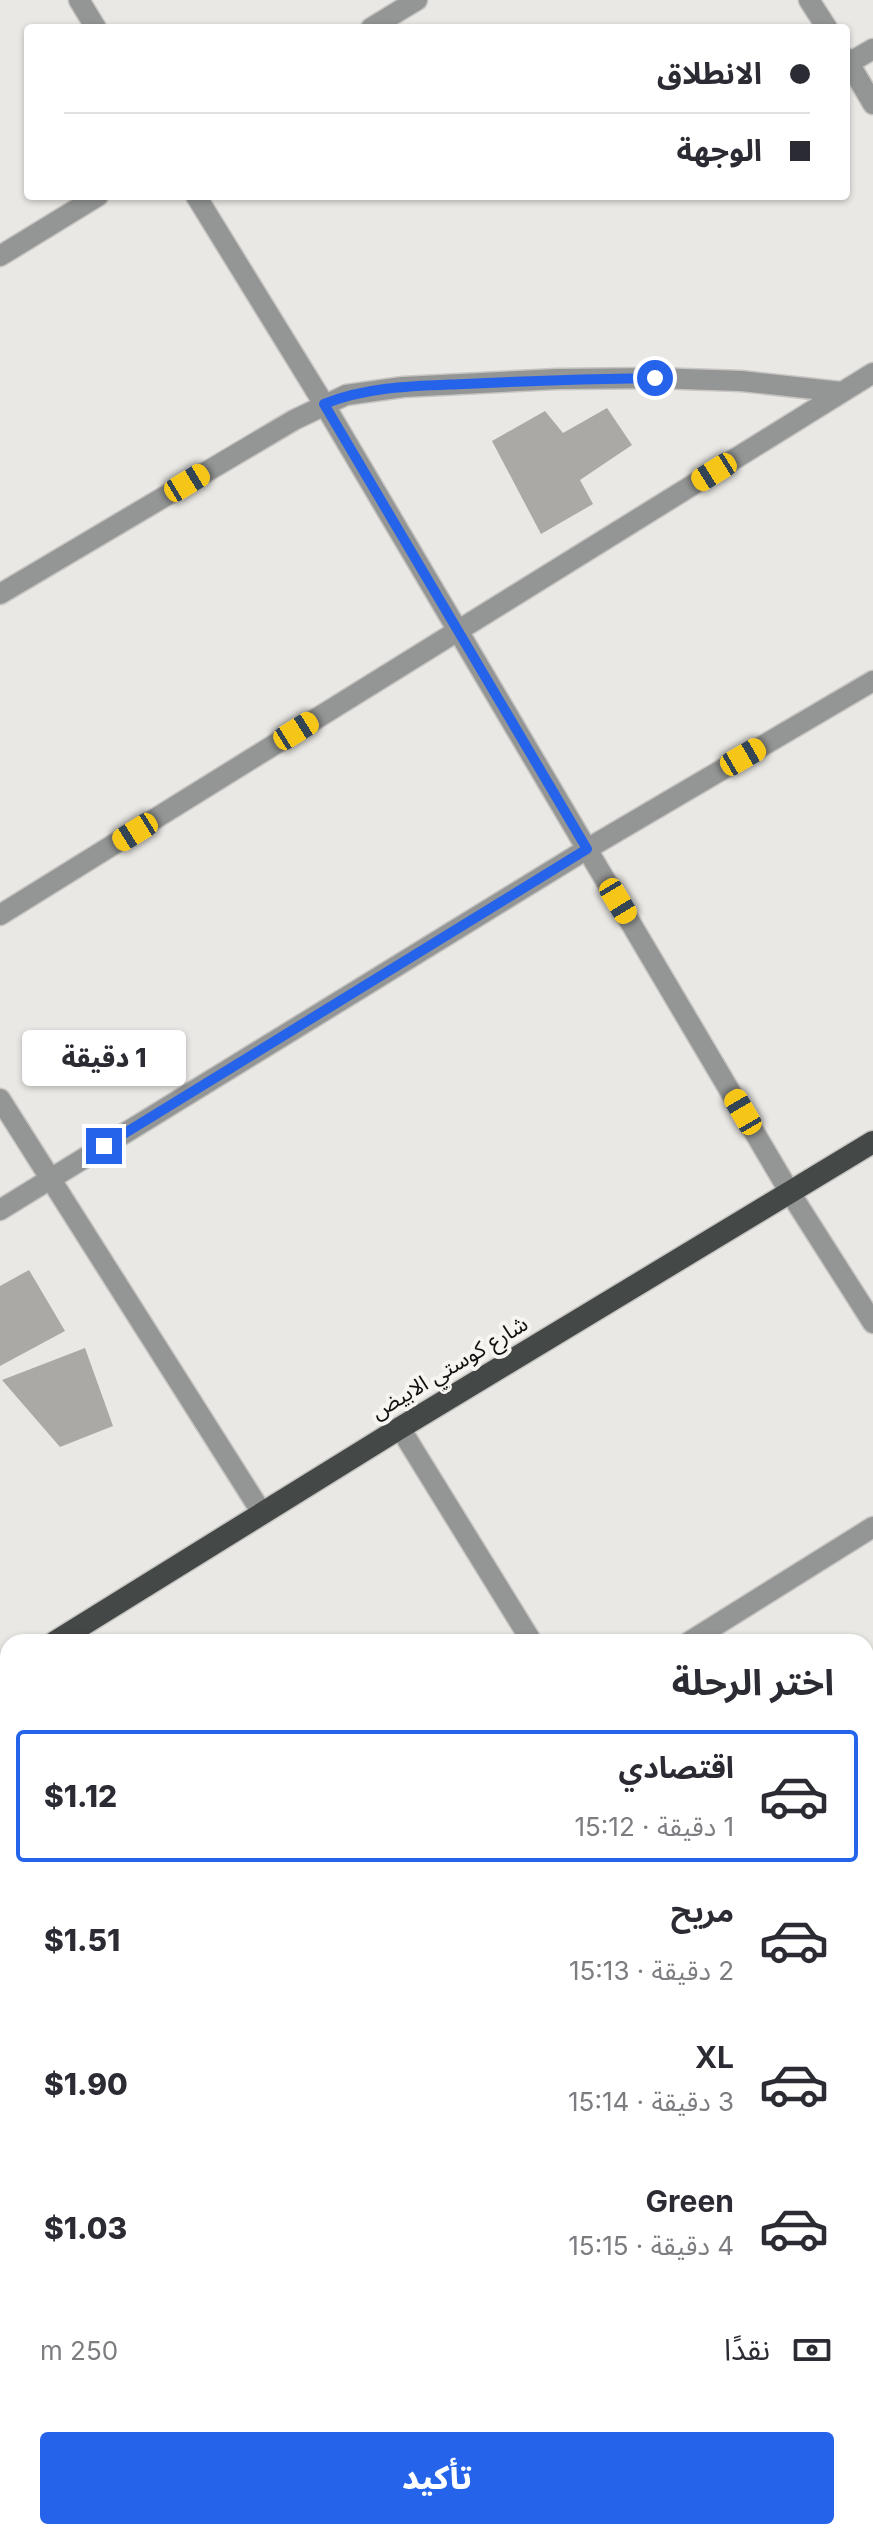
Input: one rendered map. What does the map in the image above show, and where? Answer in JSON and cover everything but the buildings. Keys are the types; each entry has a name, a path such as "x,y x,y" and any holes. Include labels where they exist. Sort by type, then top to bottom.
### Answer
{"highway":[{"name":"شارع كوستي الابيض","path":"68,1634 400,1428 873,1142"}],"street":[{"path":"79,0 94,24"},
{"path":"378,24 417,0"},
{"path":"809,0 824,24"},
{"path":"850,60 873,49"},
{"path":"850,64 873,104"},
{"path":"0,256 91,200"},
{"path":"198,200 324,404 789,1191 873,1323"},
{"path":"0,915 873,373"},
{"path":"0,594 324,404 346,395 403,387 655,378 741,381 841,392"},
{"path":"0,1210 587,849 873,681"},
{"path":"0,1099 262,1513"},
{"path":"400,1428 527,1634"},
{"path":"702,1634 873,1527"}],"route":[{"path":"104,1146 587,849 324,404 346,395 403,387 557,379 655,378"}]}
